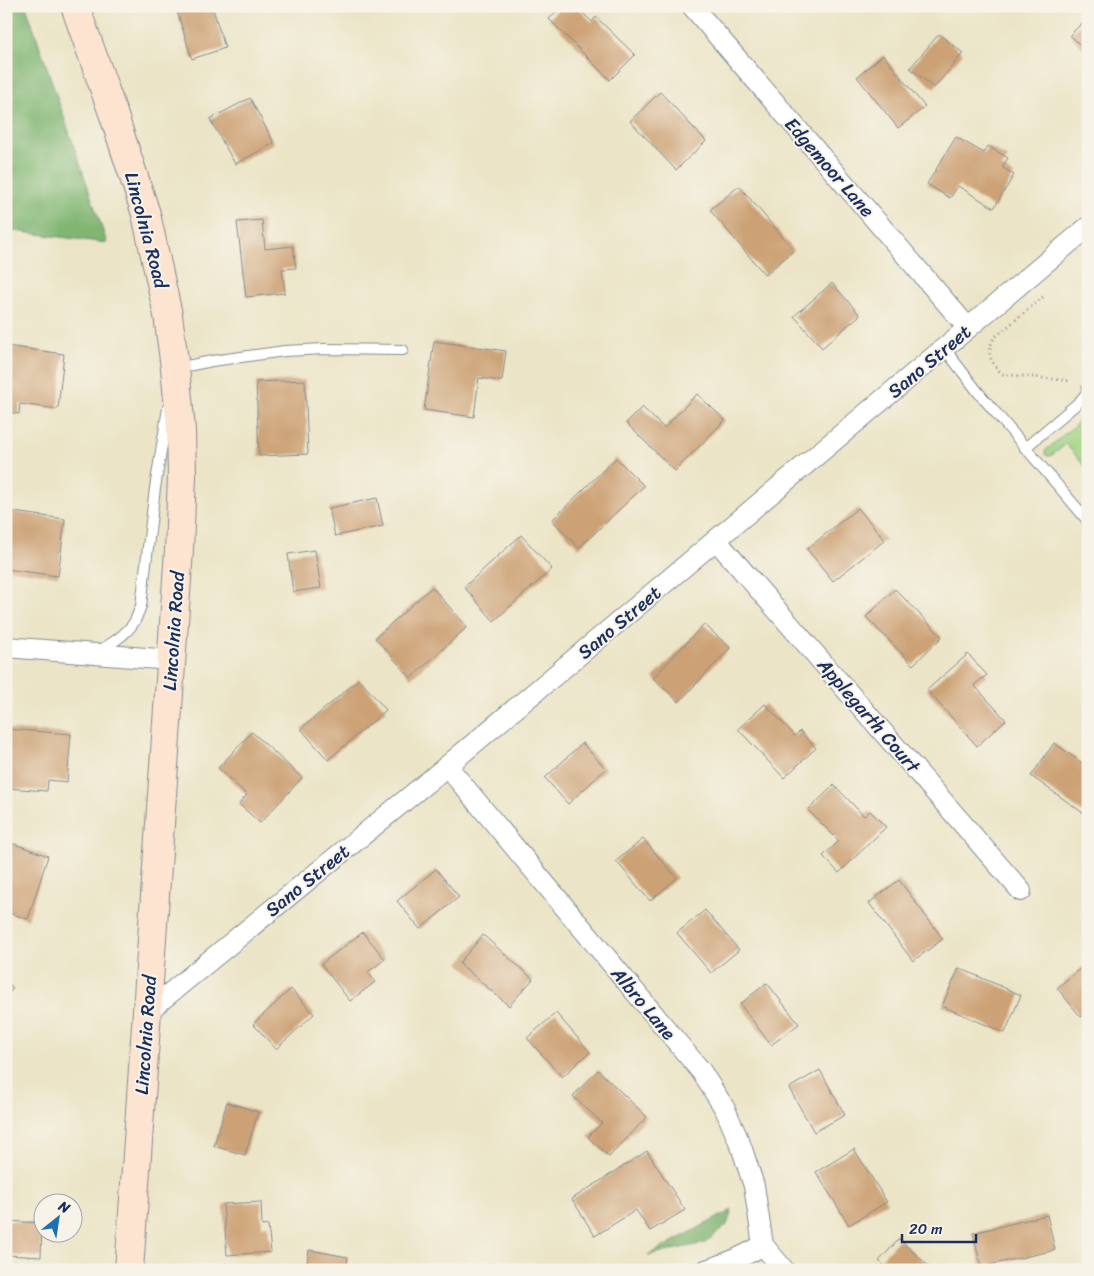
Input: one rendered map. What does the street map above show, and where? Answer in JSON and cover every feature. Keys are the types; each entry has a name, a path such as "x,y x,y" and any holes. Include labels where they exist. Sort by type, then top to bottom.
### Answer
{"main road":[{"name":"Lincolnia Road","path":"75,6 146,214 166,307 179,403 182,476 179,550 129,1270"}],"street":[{"name":"Edgemoor Lane","path":"692,6 968,328"},
{"name":"Sano Street","path":"146,1012 447,766 1088,227"},
{"name":"Applegarth Court","path":"716,540 1021,891"},
{"path":"6,647 171,660"},
{"name":"Albro Lane","path":"447,766 702,1071 725,1110 741,1146 754,1186 763,1245"},
{"path":"706,1270 723,1265 763,1245 784,1270"}],"lane":[{"path":"944,348 978,392 1088,522"},
{"path":"94,654 117,640 128,630 135,621 141,606 155,488 175,368 285,351 324,349 402,350"},
{"path":"1025,448 1072,408 1086,394 1088,385"}],"path":[{"path":"1043,297 994,338 989,348 991,362 1002,374 1073,381"}],"green space":[{"path":"6,6 26,6 107,243 6,230"},
{"path":"1088,414 1088,470 1066,444 1052,455 1046,455 1045,451"},
{"path":"732,1210 727,1225 705,1243 648,1255"}],"building":[{"path":"183,6 212,6 225,48 192,59 176,8"},
{"path":"561,6 576,6 592,22 596,17 635,55 610,80 549,19"},
{"path":"1088,17 1088,53 1070,35"},
{"path":"939,34 963,53 934,88 910,68"},
{"path":"883,55 925,107 898,128 857,77"},
{"path":"660,92 706,141 676,170 630,121"},
{"path":"250,98 274,143 235,164 210,119"},
{"path":"956,137 984,153 988,146 1008,158 1002,167 1014,175 994,208 958,186 950,198 927,184"},
{"path":"739,186 794,250 765,275 710,210"},
{"path":"262,220 265,249 293,246 296,268 282,269 285,293 246,297 237,222"},
{"path":"832,283 860,315 822,348 794,316"},
{"path":"434,341 506,351 502,381 479,378 474,417 424,410"},
{"path":"6,346 64,354 58,409 20,404 19,414 6,412"},
{"path":"305,380 308,454 259,456 256,382"},
{"path":"697,394 725,420 675,471 626,423 642,407 664,428"},
{"path":"616,458 644,486 579,548 552,520"},
{"path":"377,498 383,526 335,536 329,508"},
{"path":"858,508 885,540 833,581 807,549"},
{"path":"6,511 65,519 58,576 6,569"},
{"path":"521,535 552,569 494,621 464,587"},
{"path":"315,550 321,588 293,592 288,554"},
{"path":"432,587 467,627 411,678 375,638"},
{"path":"895,589 942,637 913,665 866,617"},
{"path":"704,624 730,648 679,702 653,678"},
{"path":"968,654 987,675 974,685 1006,720 977,746 927,690"},
{"path":"359,679 386,710 328,760 301,729"},
{"path":"765,704 795,736 800,731 816,748 784,778 738,729"},
{"path":"6,729 71,734 67,782 48,780 47,791 6,788"},
{"path":"252,732 302,778 260,823 239,804 247,795 218,768"},
{"path":"582,743 606,769 568,804 545,778"},
{"path":"1054,743 1088,767 1088,813 1086,815 1031,776"},
{"path":"834,785 864,816 870,811 886,827 839,873 823,856 839,841 808,810"},
{"path":"643,839 677,878 650,901 616,861"},
{"path":"6,841 48,856 28,919 6,912"},
{"path":"436,869 459,897 420,929 397,901"},
{"path":"899,880 943,939 913,961 869,903"},
{"path":"705,910 739,950 711,973 677,933"},
{"path":"363,932 385,959 368,972 375,982 350,1001 321,964"},
{"path":"483,935 533,979 509,1006 459,963"},
{"path":"1088,962 1088,1011 1081,1017 1057,988"},
{"path":"959,968 1021,995 1005,1033 942,1006"},
{"path":"6,983 13,988 6,998"},
{"path":"767,983 799,1024 771,1045 740,1004"},
{"path":"291,989 314,1014 276,1049 253,1024"},
{"path":"556,1013 590,1052 562,1077 527,1038"},
{"path":"598,1070 647,1117 609,1157 588,1137 602,1123 573,1096"},
{"path":"820,1070 845,1115 814,1132 789,1088"},
{"path":"227,1102 258,1112 245,1155 214,1146"},
{"path":"854,1149 887,1202 849,1225 816,1172"},
{"path":"647,1151 685,1210 650,1231 636,1210 595,1236 572,1199"},
{"path":"261,1202 262,1226 268,1225 271,1252 227,1255 223,1204"},
{"path":"1047,1215 1055,1250 981,1267 973,1233"},
{"path":"6,1221 32,1222 32,1244 41,1244 41,1257 6,1255"},
{"path":"899,1239 933,1270 889,1270 879,1261"},
{"path":"309,1250 348,1257 346,1270 306,1270"}]}
